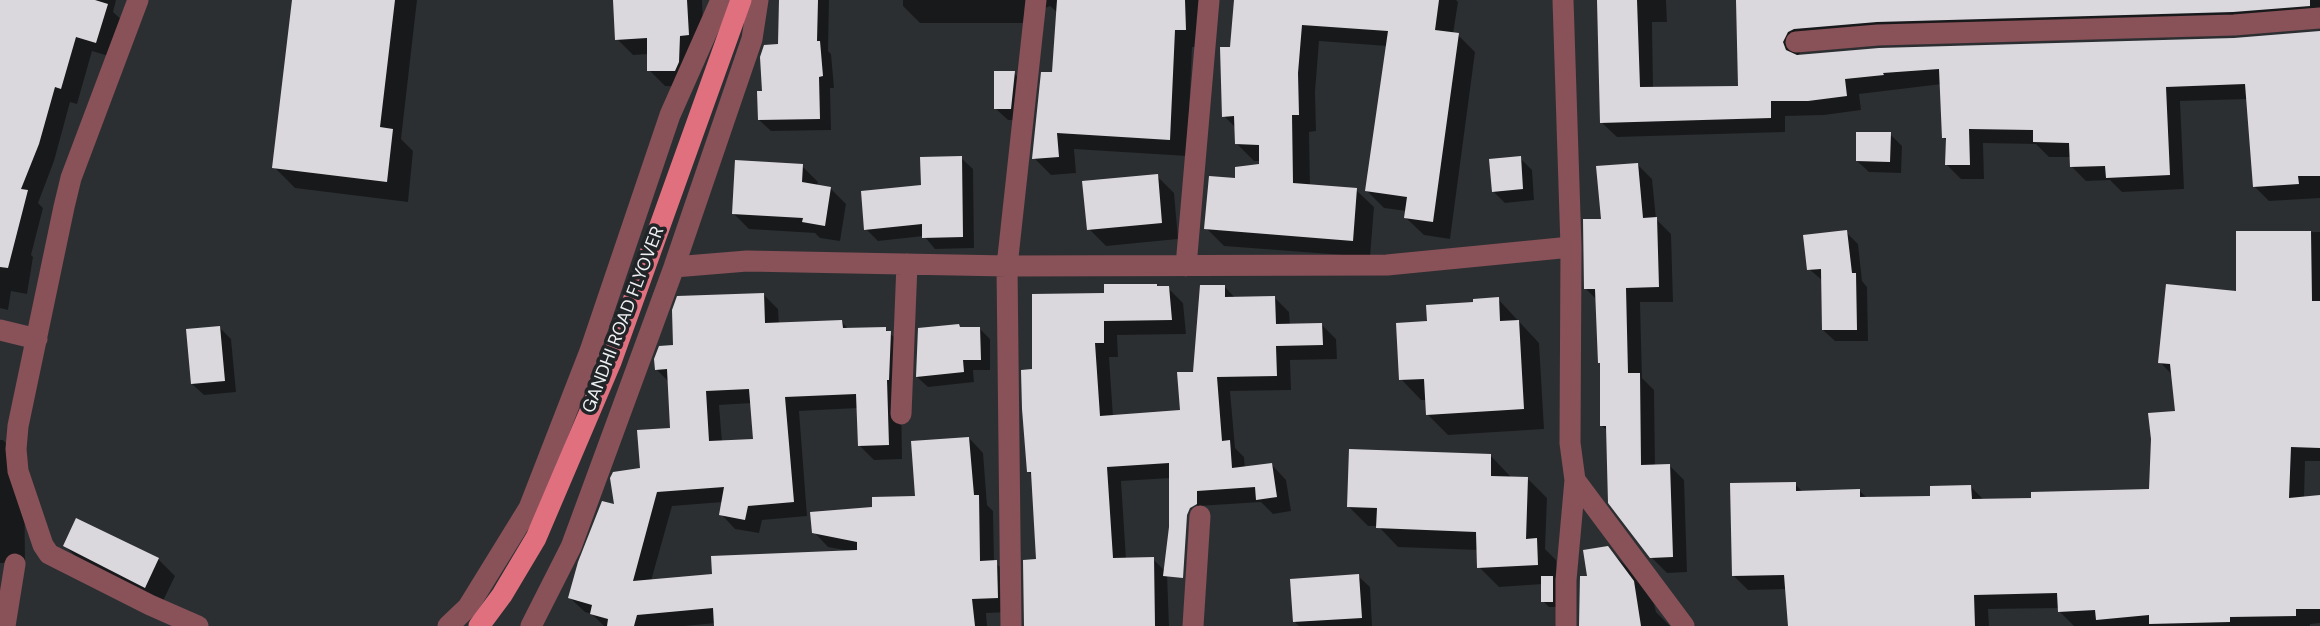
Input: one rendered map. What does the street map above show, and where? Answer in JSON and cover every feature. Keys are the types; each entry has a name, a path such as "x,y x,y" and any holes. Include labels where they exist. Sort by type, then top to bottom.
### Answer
{"main road":[{"name":"GANDHI ROAD FLYOVER","path":"479,626 502,595 536,538 611,362 741,0"}],"street":[{"path":"138,0 71,178 18,426 18,471 46,551 155,617 198,626"},
{"path":"448,626 468,607 529,508 590,351 670,115 721,0"},
{"path":"531,626 571,547 674,267 752,39 758,0"},
{"path":"1011,626 1007,266 1036,0"},
{"path":"1186,266 1209,0"},
{"path":"1563,0 1571,247 1570,443 1575,480 1566,580 1566,626"},
{"path":"1796,41 1878,35 2208,26 2320,18"},
{"path":"674,267 747,261 1007,266 1387,265 1571,247"},
{"path":"901,415 907,264"},
{"path":"0,330 37,339"},
{"path":"1575,480 1684,626"},
{"path":"1193,626 1200,516"},
{"path":"5,626 7,563 46,551"}],"building":[{"path":"0,0 95,0 108,4 96,43 76,37 61,89 55,87 39,144 21,189 28,190 8,268 0,267"},
{"path":"292,0 395,0 380,127 393,129 387,182 272,168"},
{"path":"613,0 687,0 689,35 680,36 679,62 675,71 647,71 647,38 615,40"},
{"path":"779,0 818,0 817,41 820,41 823,76 819,77 820,119 758,120 757,91 762,91 760,57 764,45 778,44"},
{"path":"1057,0 1185,0 1186,30 1175,30 1170,140 1057,133 1059,157 1032,159 1041,72 1052,72"},
{"path":"1234,0 1439,0 1435,30 1459,33 1433,222 1404,218 1407,197 1365,191 1388,31 1302,25 1298,73 1299,115 1292,115 1293,183 1357,188 1353,241 1204,229 1209,176 1235,178 1235,167 1259,164 1259,145 1235,144 1234,116 1222,117 1220,47 1230,47"},
{"path":"1597,0 1637,0 1640,87 1738,86 1736,0 2310,0 2310,6 2233,12 1877,22 1794,29 1788,32 1783,42 1786,50 1797,55 1879,48 2234,38 2320,31 2320,176 2298,176 2299,184 2253,187 2245,84 2166,87 2170,175 2106,178 2105,166 2070,167 2069,143 2033,142 2033,130 1969,129 1970,165 1945,165 1946,138 1942,138 1939,69 1845,79 1847,96 1808,101 1771,101 1771,118 1600,123"},
{"path":"994,71 1015,71 1011,109 994,109"},
{"path":"1856,132 1891,132 1890,162 1856,161"},
{"path":"962,156 963,237 922,238 922,224 864,230 861,191 921,185 920,157"},
{"path":"1521,156 1523,189 1492,192 1489,159"},
{"path":"735,160 803,164 802,182 831,187 825,226 802,222 803,218 732,214"},
{"path":"1638,163 1643,218 1657,217 1659,287 1626,288 1628,373 1640,373 1641,465 1670,464 1673,557 1650,558 1608,503 1606,426 1600,426 1600,363 1595,289 1584,289 1583,219 1601,219 1596,166"},
{"path":"1158,174 1162,223 1087,230 1082,181"},
{"path":"1847,230 1852,273 1856,273 1857,330 1822,330 1821,269 1807,270 1803,235"},
{"path":"2236,231 2311,231 2312,301 2320,301 2320,448 2291,447 2289,498 2320,495 2320,609 2296,609 2296,616 2230,617 2230,622 2149,624 2149,615 2096,620 2095,610 2058,612 2057,593 1974,595 1975,626 1788,626 1784,575 1732,576 1730,483 1796,482 1796,491 1860,489 1860,497 1930,496 1930,486 1971,485 1972,499 2031,498 2031,492 2149,489 2151,439 2148,413 2175,411 2170,364 2158,363 2166,284 2236,291"},
{"path":"1104,284 1169,286 1172,320 1104,321 1104,343 1095,343 1100,416 1180,410 1177,372 1193,372 1200,285 1225,285 1225,297 1275,296 1276,324 1322,323 1323,345 1276,346 1277,376 1217,377 1222,441 1230,440 1232,468 1272,463 1277,497 1256,500 1255,487 1197,491 1197,504 1190,508 1187,515 1183,578 1163,576 1169,527 1169,463 1107,467 1113,558 1154,557 1155,626 1024,626 1023,560 1036,559 1021,370 1032,369 1032,294 1104,293"},
{"path":"764,293 765,323 842,320 843,328 886,327 886,331 891,331 887,380 889,445 858,446 856,394 785,397 794,502 748,506 745,520 719,515 724,487 657,492 633,581 712,574 711,556 857,550 857,542 812,533 810,512 872,507 872,497 915,496 911,441 969,437 974,495 979,495 980,561 997,560 998,598 972,599 975,626 714,626 713,608 637,615 634,626 607,626 608,619 590,614 592,605 568,598 578,562 602,501 614,504 610,478 613,472 640,468 637,430 670,428 667,369 655,370 654,359 659,346 673,345 672,310 677,296","holes":["749,389 753,439 709,441 706,391"]},
{"path":"1499,297 1500,321 1519,320 1524,409 1426,415 1424,379 1399,380 1396,323 1427,321 1426,305 1473,302 1473,299"},
{"path":"959,324 960,327 980,327 981,360 963,360 964,372 916,377 918,328"},
{"path":"220,326 225,381 191,384 186,329"},
{"path":"1349,449 1491,454 1491,476 1528,477 1526,539 1537,538 1538,565 1477,568 1476,532 1376,528 1377,508 1347,507"},
{"path":"76,518 159,558 145,588 63,546"},
{"path":"1608,546 1634,581 1641,626 1579,626 1580,576 1587,576 1583,550"},
{"path":"1359,574 1362,618 1293,622 1290,579"},
{"path":"1541,576 1553,576 1553,602 1541,602"}]}
